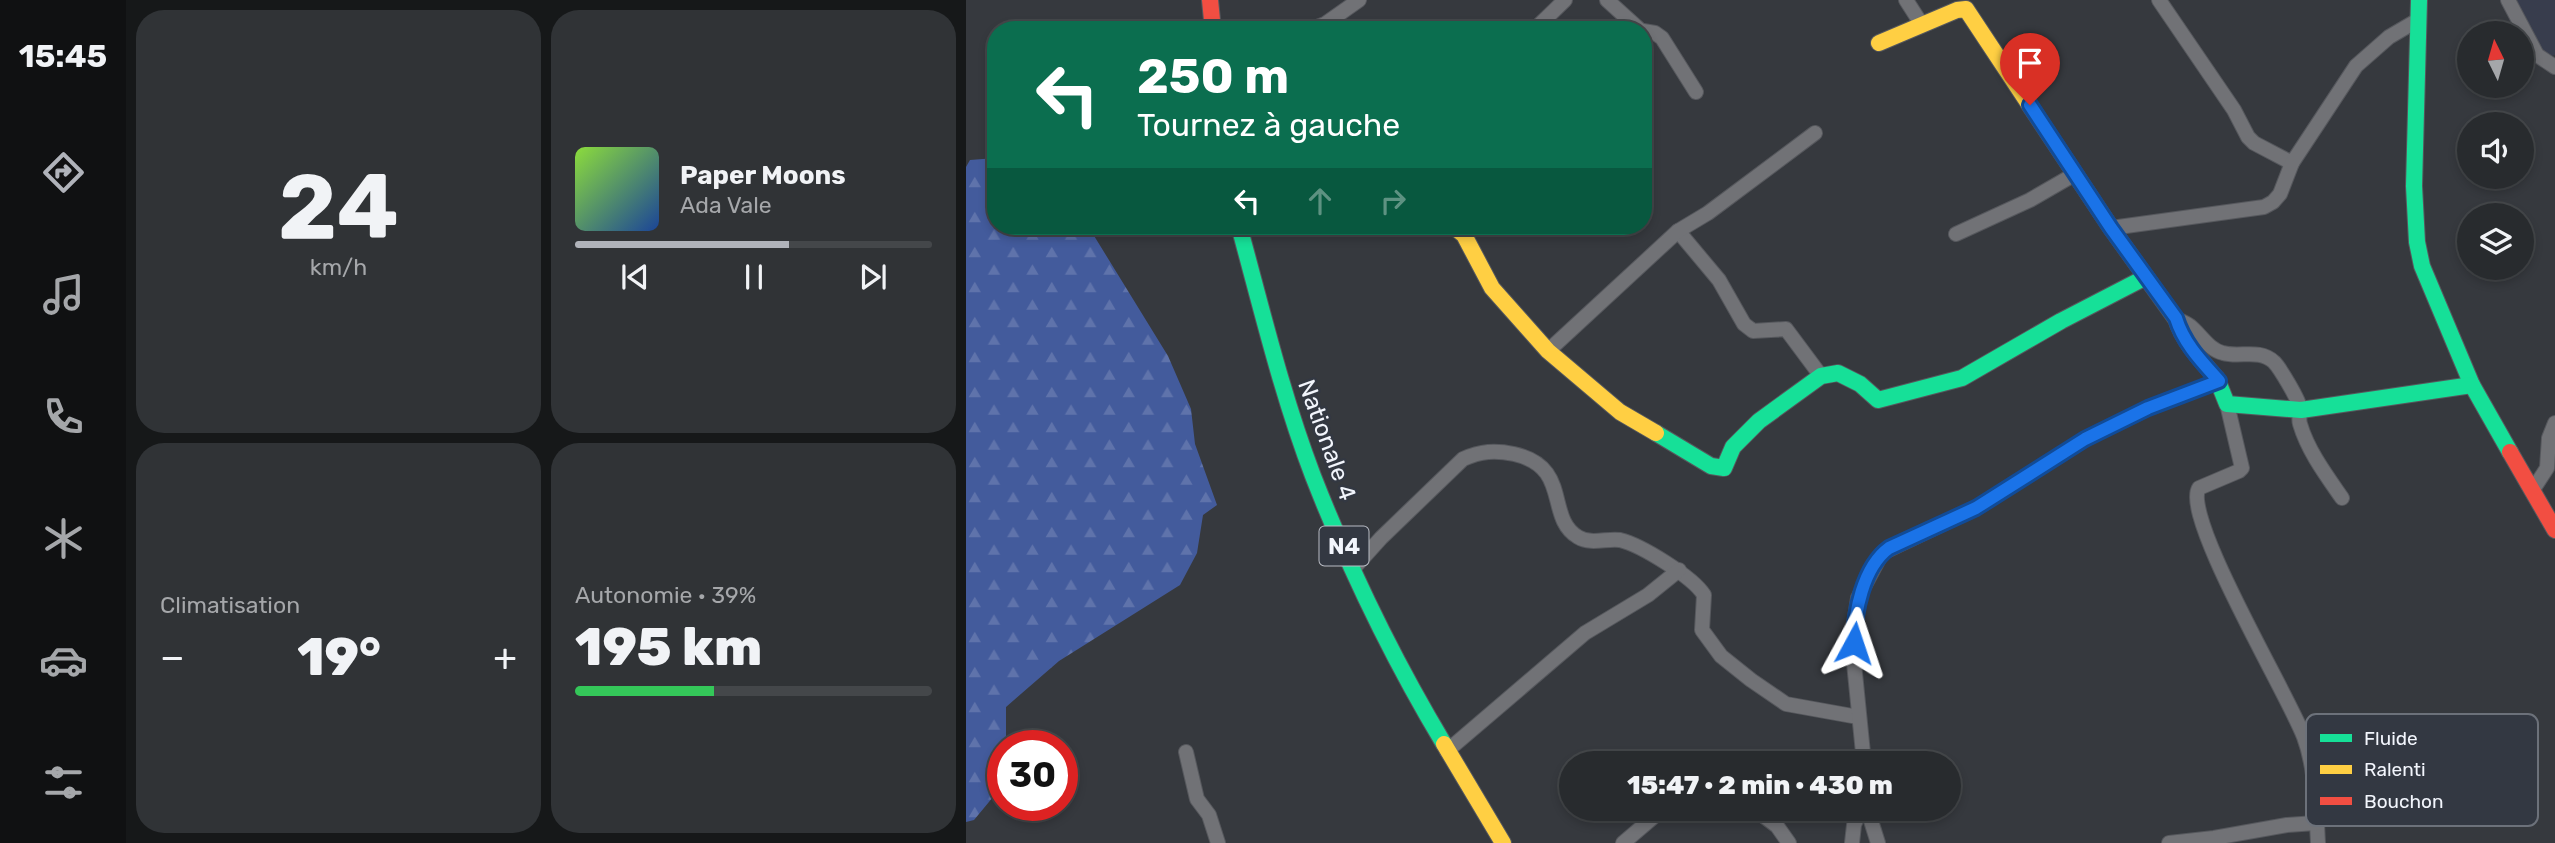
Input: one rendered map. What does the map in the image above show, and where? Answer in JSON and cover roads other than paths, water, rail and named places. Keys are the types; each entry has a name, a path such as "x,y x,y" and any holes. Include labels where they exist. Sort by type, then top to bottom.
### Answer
{"main road":[{"path":"1210,0 1212,21"},
{"path":"2419,0 2414,186 2421,266 2472,385 2555,530"},
{"path":"1879,43 1965,5 2111,228 2176,318 2192,351 2219,381 2227,404 2301,410 2472,385"},
{"name":"Nationale 4","path":"1241,235 1284,391 1313,476 1353,569 1409,686 1503,843"},
{"path":"1464,235 1492,288 1548,351 1620,412 1711,466 1724,468 1733,447 1759,421 1821,376 1838,373 1860,384 1878,400 1962,378 2061,321 2146,277"}],"street":[{"path":"1329,21 1359,0"},
{"path":"1543,21 1565,0"},
{"path":"1607,0 1632,21"},
{"path":"1906,0 1922,25"},
{"path":"2159,0 2234,110 2248,137 2254,143 2292,163"},
{"path":"2508,0 2537,55 2555,67"},
{"path":"2111,228 2264,207 2273,202 2280,194 2292,163 2356,66 2389,37 2418,20"},
{"path":"1652,32 1662,38 1696,92"},
{"path":"1548,351 1678,231 1708,213 1815,132"},
{"path":"1956,234 2030,200 2075,174"},
{"path":"1678,231 1719,281 1744,324 1753,331 1786,329 1821,376"},
{"path":"2176,318 2190,326 2220,353 2240,356 2253,353 2273,362 2286,378 2301,410 2300,424 2319,466 2342,498"},
{"path":"1862,751 1853,663 1854,624 1858,598 1882,553 1976,508 2085,439 2148,408 2219,381"},
{"path":"2227,404 2242,468 2199,488 2196,499 2203,525 2226,582 2286,695 2306,744"},
{"path":"2532,491 2546,468 2549,438 2555,423"},
{"path":"1353,569 1381,538 1463,459 1478,452 1495,451 1526,457 1540,466 1550,479 1559,502 1562,521 1570,532 1582,540 1618,540 1629,543 1679,570 1702,591 1705,600 1702,630 1713,647 1730,663 1786,704 1858,718"},
{"path":"1447,751 1585,633 1648,595 1679,570"},
{"path":"1186,752 1197,799 1209,815 1218,843"},
{"path":"1623,843 1649,821"},
{"path":"1770,821 1788,843"},
{"path":"1852,843 1856,821"},
{"path":"1871,821 1878,843"},
{"path":"2169,843 2206,840 2306,824"}]}
